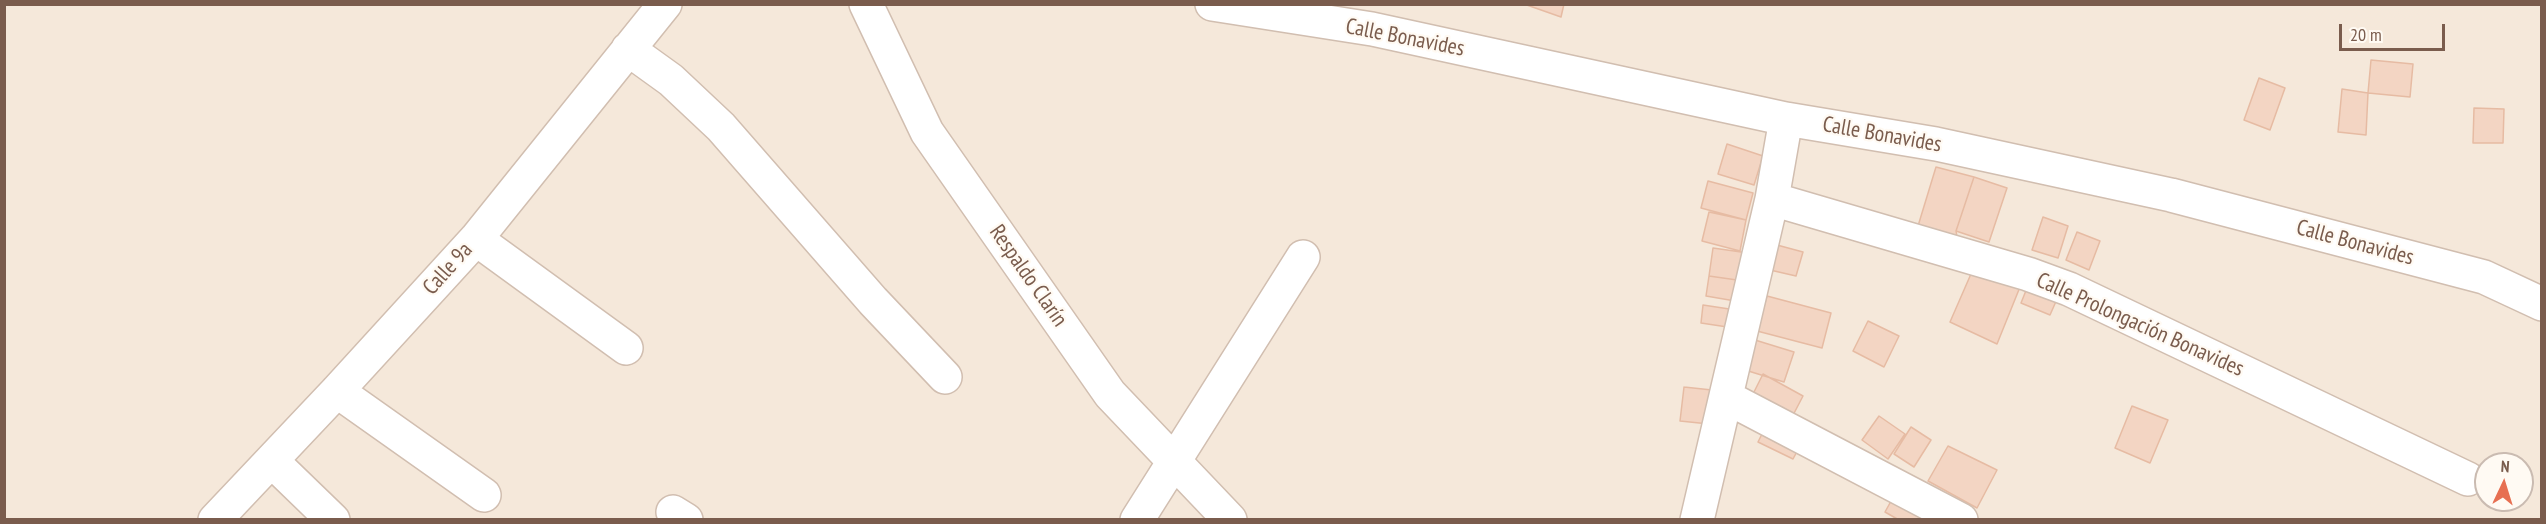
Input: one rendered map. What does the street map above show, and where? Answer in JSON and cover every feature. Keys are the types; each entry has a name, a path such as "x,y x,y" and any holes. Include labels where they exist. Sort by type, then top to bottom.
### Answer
{"street":[{"name":"Calle 9a","path":"215,519 272,461 476,239 665,4"},
{"name":"Respaldo Clarín","path":"866,4 927,132 1110,394 1230,519"},
{"name":"Calle Bonavides","path":"1212,4 1372,29 1786,119 1936,144 2171,195 2484,277 2541,303"},
{"path":"628,49 671,80 721,127 873,301 945,377"},
{"path":"1697,519 1773,199 1786,119"},
{"name":"Calle Prolongación Bonavides","path":"1773,199 2028,274 2069,289 2468,478"},
{"path":"476,239 626,348"},
{"path":"1137,519 1304,257"},
{"path":"337,391 484,495"},
{"path":"1726,397 1961,519"},
{"path":"272,461 333,519"}],"shaded area":[{"path":"4,5 2541,5 2541,519 5,519"}],"building":[{"path":"1524,4 1564,4 1561,17"},
{"path":"2371,60 2413,64 2410,97 2368,93"},
{"path":"2259,78 2285,88 2270,130 2244,120"},
{"path":"2342,89 2368,93 2366,135 2338,132"},
{"path":"2474,108 2504,109 2503,143 2473,143"},
{"path":"1727,144 1763,156 1754,185 1718,174"},
{"path":"1936,167 1974,177 1956,231 1957,237 1918,226"},
{"path":"1974,177 2007,188 1989,242 1956,231"},
{"path":"1708,181 1753,193 1746,220 1701,208"},
{"path":"1709,212 1746,220 1740,251 1702,241"},
{"path":"2043,217 2068,226 2058,258 2032,250"},
{"path":"2077,232 2100,241 2089,270 2066,260"},
{"path":"1777,245 1803,252 1796,276 1770,270"},
{"path":"1713,248 1748,253 1744,281 1709,276"},
{"path":"1974,267 2020,287 1997,344 1950,322"},
{"path":"1709,276 1744,281 1741,302 1706,296"},
{"path":"2031,278 2061,290 2050,315 2021,303"},
{"path":"1767,296 1831,313 1822,348 1757,331"},
{"path":"1703,305 1736,310 1734,328 1701,323"},
{"path":"1868,321 1899,336 1884,367 1853,351"},
{"path":"1755,340 1794,352 1784,382 1745,370"},
{"path":"1763,374 1803,396 1791,419 1751,398"},
{"path":"1684,387 1712,390 1709,424 1680,421"},
{"path":"2132,406 2168,420 2150,463 2115,448"},
{"path":"1879,416 1905,434 1888,459 1862,440"},
{"path":"1766,426 1801,444 1793,459 1758,442"},
{"path":"1911,427 1931,440 1914,467 1894,454"},
{"path":"1948,446 1997,470 1977,508 1928,481"},
{"path":"1896,492 1932,520 1899,520 1885,512"}]}
